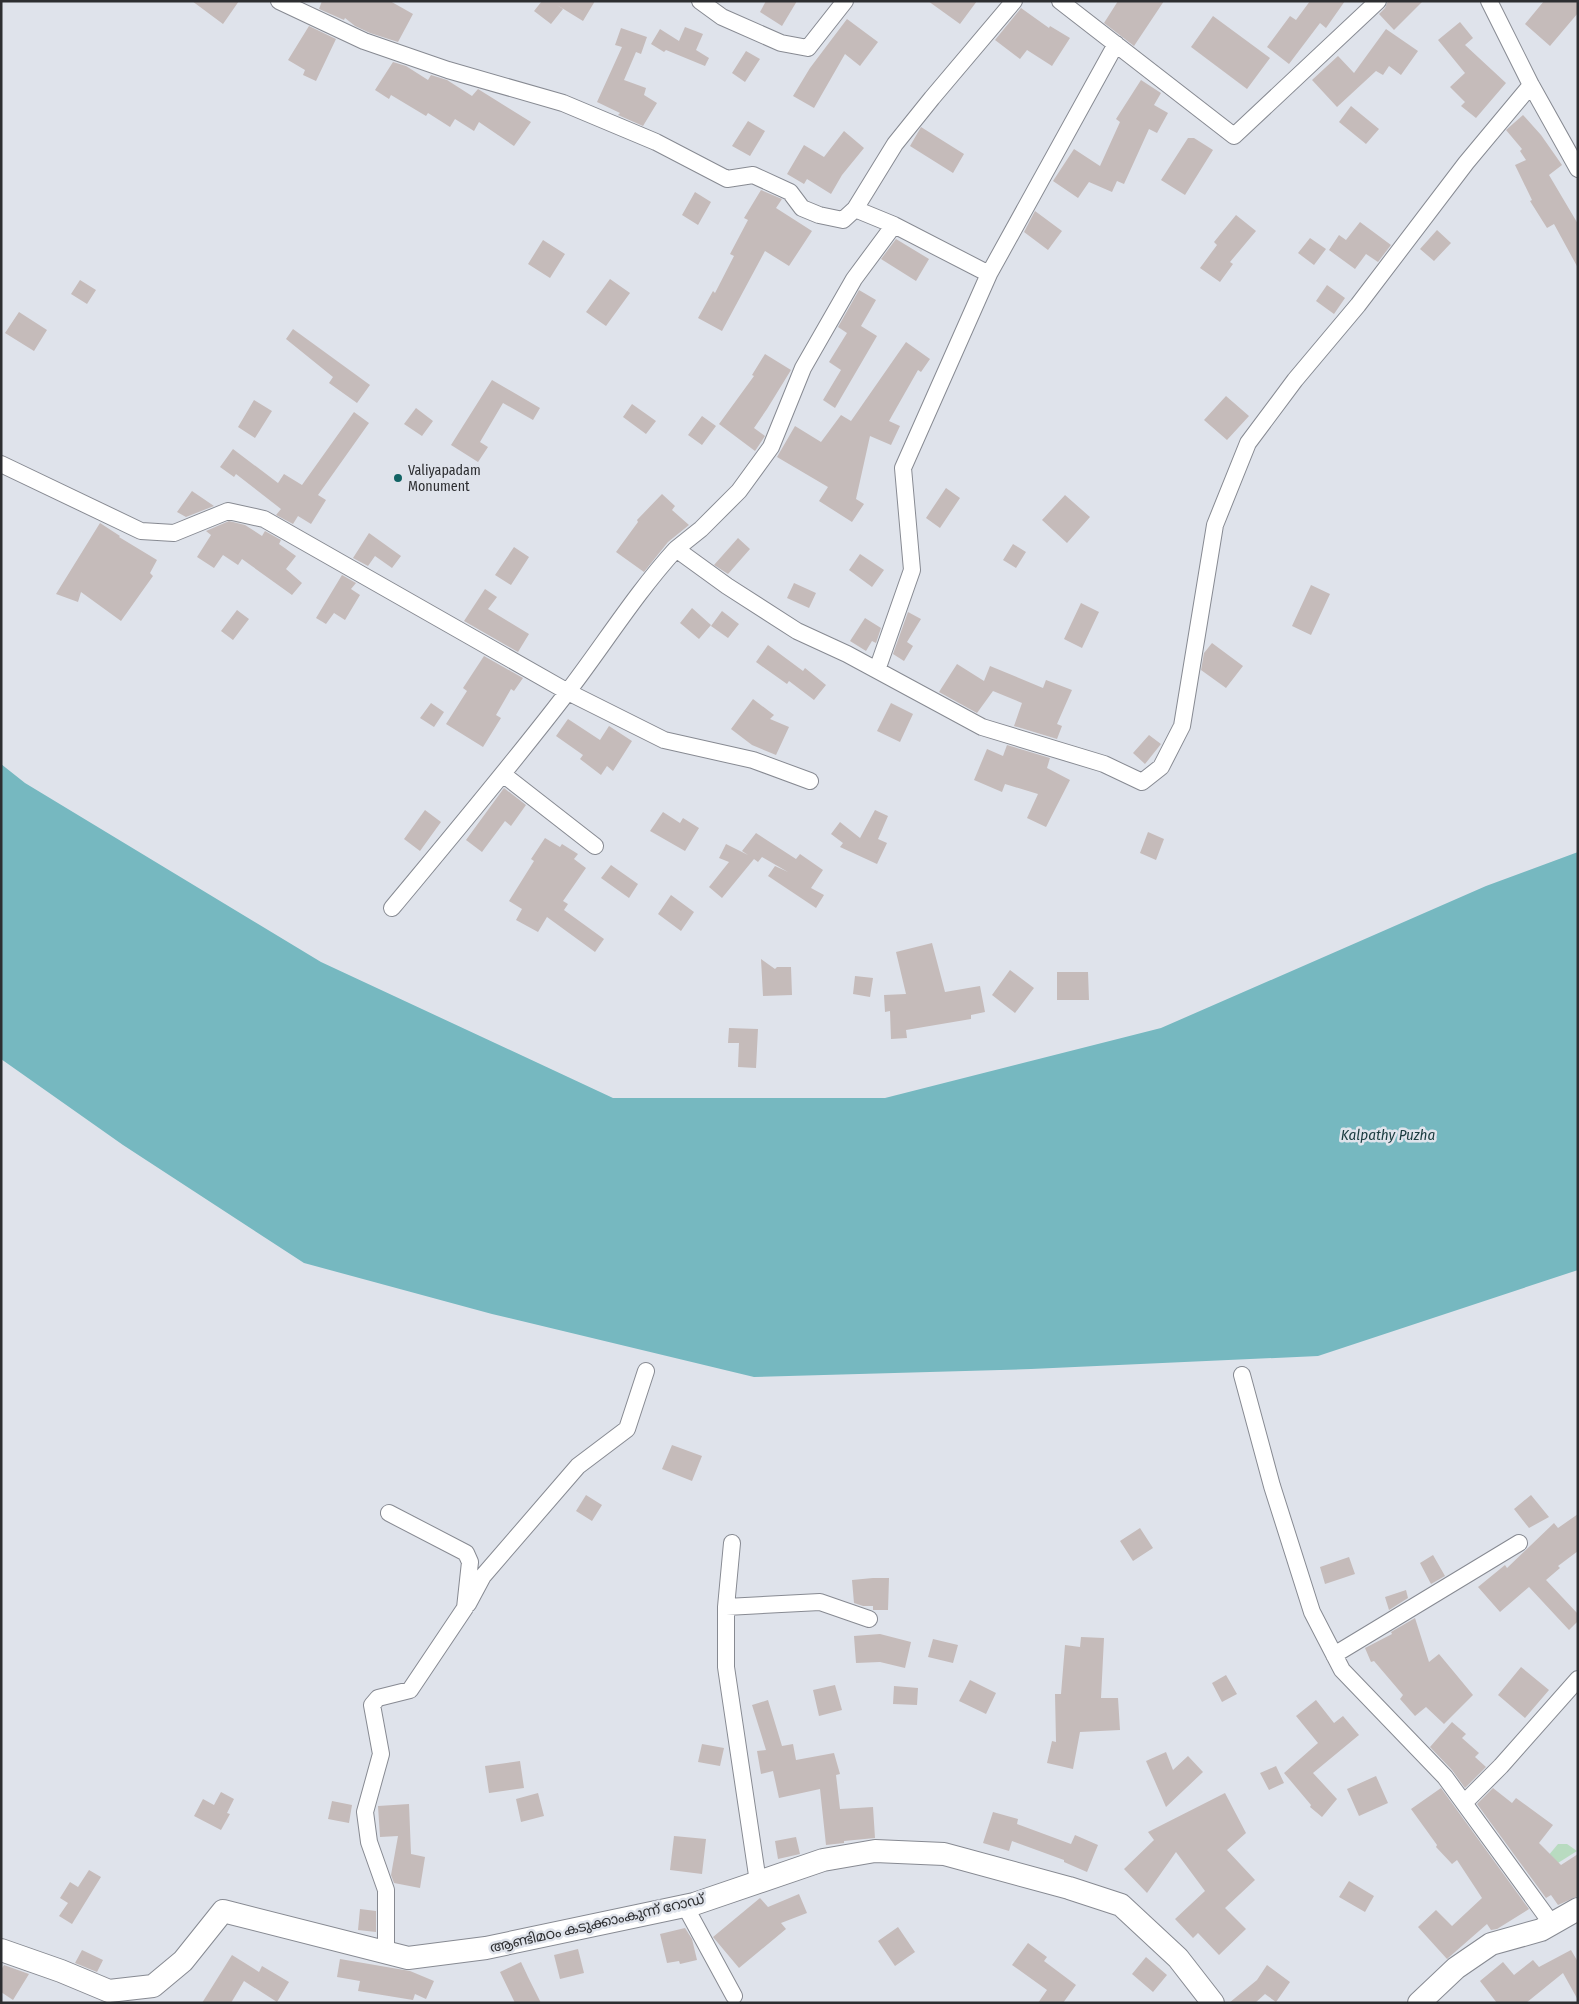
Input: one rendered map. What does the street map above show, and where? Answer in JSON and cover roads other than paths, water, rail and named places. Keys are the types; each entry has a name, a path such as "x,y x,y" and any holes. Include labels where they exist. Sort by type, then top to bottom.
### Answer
{"street":[{"path":"279,1 364,42 448,70 563,103 656,142 727,178 753,175 790,192 802,208 819,216 842,220 855,209 895,144 1014,1"},
{"path":"700,1 722,16 780,43 808,48 845,1"},
{"path":"1060,1 1234,136 1378,1"},
{"path":"1489,1 1531,85 1578,170"},
{"path":"877,670 912,570 903,468 989,274 1116,44"},
{"path":"676,549 727,586 797,632 877,670 982,727 1104,764 1142,782 1161,768 1182,726 1215,525 1248,443 1295,380 1358,305 1460,170 1531,85"},
{"path":"855,209 894,225 989,274"},
{"path":"392,908 504,775 568,692 652,575 676,549 701,529 739,491 771,448 803,368 854,279 894,225"},
{"path":"1,464 141,531 174,533 228,511 264,519 568,692 664,740 753,760 810,782"},
{"path":"504,775 595,846"},
{"path":"386,1952 386,1890 369,1842 365,1812 381,1754 372,1706 378,1698 410,1690 465,1608 483,1576 578,1466 628,1429 646,1371"},
{"path":"1242,1375 1272,1486 1312,1612 1342,1670 1444,1777 1552,1924"},
{"path":"389,1513 466,1553 470,1562 465,1608"},
{"path":"732,1543 726,1607 726,1667 758,1882"},
{"path":"1334,1655 1519,1543"},
{"path":"726,1607 820,1602 869,1619"},
{"path":"1464,1803 1501,1766 1578,1680"},
{"name":"ആണ്ടിമഠം കടുക്കാംകുന്ന് റോഡ്","path":"1,1950 61,1971 109,1991 153,1986 183,1961 223,1911 408,1958 486,1948 685,1906 823,1860 875,1851 944,1854 1069,1888 1121,1905 1178,1958 1213,2003"},
{"path":"685,1906 734,1996"},
{"path":"1419,2003 1456,1968 1491,1944 1541,1930 1578,1909"}],"water":[{"name":"Kalpathy Puzha","path":"1,764 25,783 321,962 613,1098 885,1098 1161,1028 1486,886 1578,852 1578,1270 1318,1356 1031,1369 754,1377 492,1314 304,1263 123,1145 1,1059"}],"place":[{"name":"Valiyapadam Monument","path":"398,478"}]}
